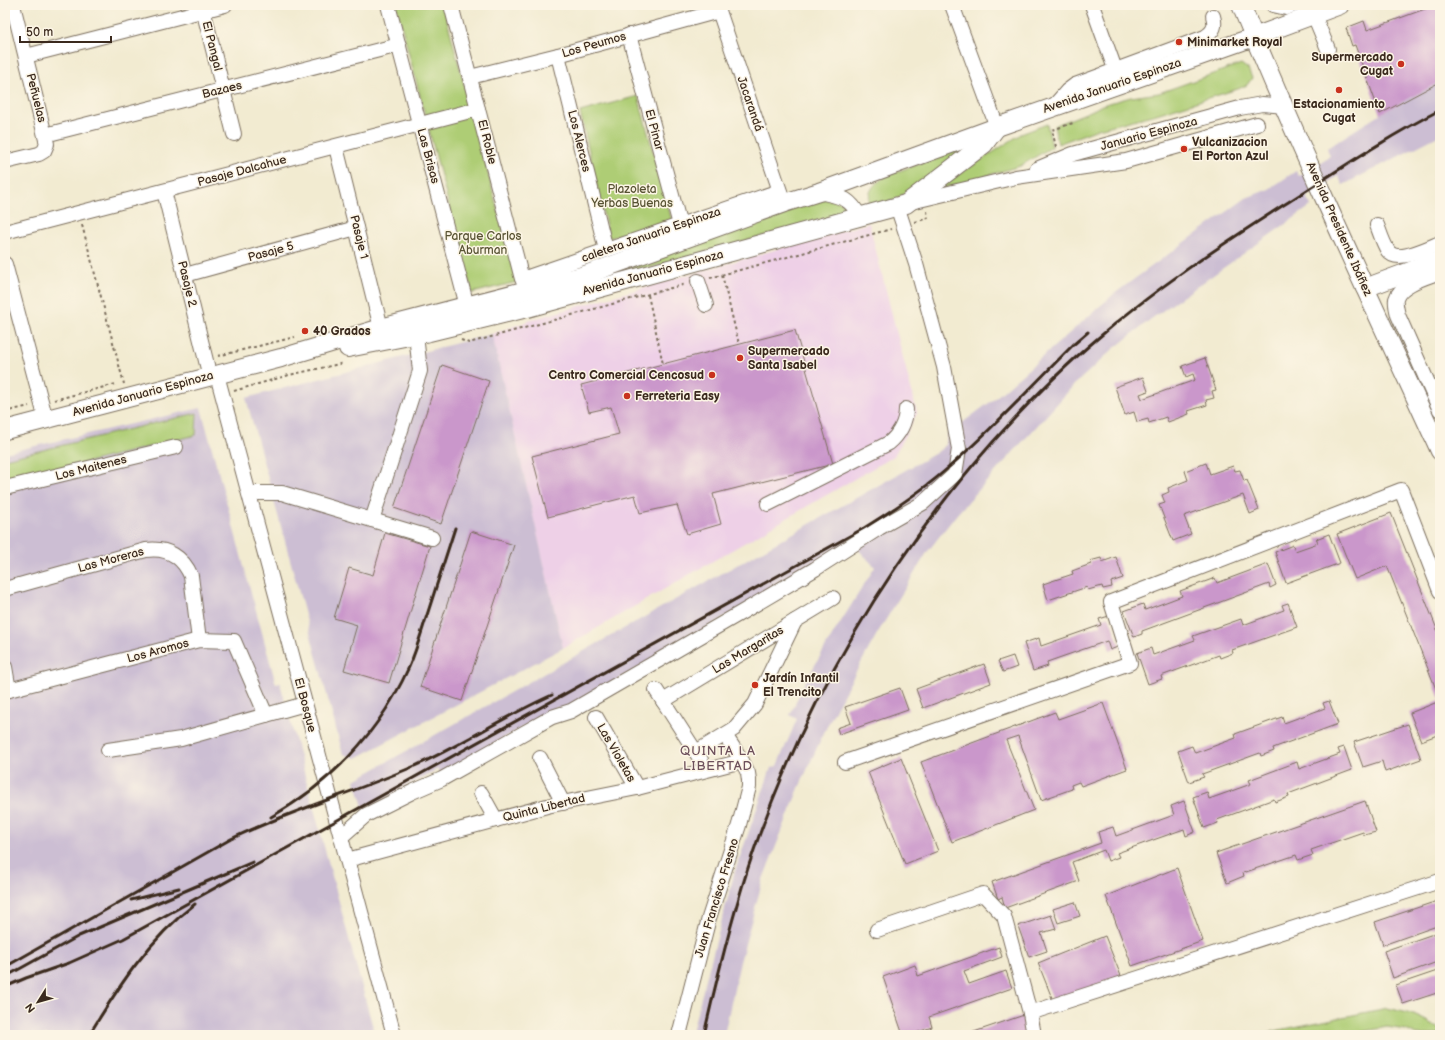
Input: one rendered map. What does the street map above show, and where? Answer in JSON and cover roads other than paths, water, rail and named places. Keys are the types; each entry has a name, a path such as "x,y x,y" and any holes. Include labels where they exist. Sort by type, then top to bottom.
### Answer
{"main road":[{"name":"Avenida Presidente Ibáñez","path":"1241,5 1365,288 1440,451"},
{"name":"Avenida Januario Espinoza","path":"5,430 43,411 128,398 281,358 381,328 585,275 782,197 819,192 997,126 1254,37 1340,5"},
{"name":"Avenida Januario Espinoza","path":"281,358 307,355 416,335 539,304 902,205 984,144 997,126"},
{"path":"1365,288 1440,260"}],"street":[{"name":"Peñuelas","path":"5,162 44,151 47,144 13,5"},
{"path":"26,56 203,8 225,5"},
{"name":"Las Brisas","path":"388,5 467,306"},
{"name":"El Roble","path":"451,5 522,280"},
{"path":"952,5 997,126"},
{"path":"1092,5 1115,69"},
{"path":"1273,5 1286,8 1293,5"},
{"name":"El Pangal","path":"203,8 234,134"},
{"name":"Los Peumos","path":"470,77 558,55 718,8"},
{"name":"Jacarandá","path":"718,8 782,197"},
{"path":"1314,15 1328,49"},
{"path":"1053,107 1067,91 1075,85 1205,37 1214,29 1215,22 1213,16"},
{"name":"El Pinar","path":"629,35 680,225"},
{"name":"Bazaes","path":"45,135 399,45"},
{"name":"Los Alerces","path":"558,55 606,250"},
{"name":"Januario Espinoza","path":"1016,177 1073,154 1240,108 1262,104 1285,106"},
{"name":"Pasaje Dalcahue","path":"5,232 478,109"},
{"name":"Januario Espinoza","path":"902,205 1016,177 1126,161 1257,124"},
{"name":"Pasaje 1","path":"336,147 381,328"},
{"name":"Pasaje 2","path":"164,191 185,275 216,375"},
{"path":"819,192 846,199 855,207 860,217"},
{"name":"caletera Januario Espinoza","path":"522,280 680,225 782,197"},
{"path":"341,837 366,815 442,779 552,717 571,711 744,611 815,569 879,528 923,503 956,474 959,449 944,367 916,264 902,205"},
{"path":"1377,225 1389,252 1396,257 1404,256 1440,243"},
{"name":"Pasaje 5","path":"185,275 356,228"},
{"path":"5,264 43,411"},
{"path":"1440,272 1410,283 1396,299 1396,306 1398,315 1440,410"},
{"path":"698,281 706,305"},
{"path":"539,304 548,292 562,282"},
{"path":"372,520 420,371 416,335"},
{"name":"El Bosque","path":"216,375 394,1035"},
{"path":"768,504 889,443 893,440 905,420 906,409"},
{"name":"Los Maitenes","path":"5,488 176,447"},
{"path":"845,762 1130,663 1111,602 1401,490 1440,590"},
{"path":"248,493 282,493 432,538"},
{"name":"Las Moreras","path":"5,589 146,550 159,549 178,557 188,569 191,576 199,640"},
{"name":"Las Margaritas","path":"696,752 660,695 795,621 833,598"},
{"path":"707,770 696,752 734,730 755,704 795,621"},
{"name":"Los Aromos","path":"7,690 199,640 234,641 266,715"},
{"path":"5,667 7,690"},
{"path":"108,750 181,740 305,704"},
{"name":"Las Violetas","path":"596,717 637,788"},
{"name":"Juan Francisco Fresno","path":"679,1035 709,918 749,787 748,773 725,735"},
{"path":"540,758 563,803"},
{"name":"Quinta Libertad","path":"347,860 563,803 637,788 742,761"},
{"path":"481,793 496,820"},
{"path":"1030,1013 1440,881"},
{"path":"877,930 983,894 1004,916 1030,1013 1034,1035"}],"railway":[{"path":"704,1035 726,942 746,873 775,795 798,740 824,687 853,635 884,585 918,536 954,489 992,443 1043,389 1083,351 1141,303 1187,269 1258,221 1380,144 1440,110"},
{"path":"5,987 69,963 123,939 864,528 907,500 948,468 1012,408 1073,345 1088,332"},
{"path":"271,817 314,788 334,771 352,753 384,713 412,660 455,528"},
{"path":"5,967 231,839 277,819 417,765 552,695"},
{"path":"5,977 79,936 253,862"},
{"path":"131,900 179,888"},
{"path":"89,1035 136,964 163,932 195,904"}],"place":[{"name":"Minimarket Royal","path":"1179,42"},
{"name":"Supermercado Cugat","path":"1401,64"},
{"name":"Estacionamiento Cugat","path":"1339,90"},
{"name":"Vulcanizacion El Porton Azul","path":"1184,149"},
{"name":"40 Grados","path":"305,331"},
{"name":"Supermercado Santa Isabel","path":"740,358"},
{"name":"Centro Comercial Cencosud","path":"712,375"},
{"name":"Ferreteria Easy","path":"627,396"},
{"name":"Jardín Infantil El Trencito","path":"755,685"}],"district":[{"name":"QUINTA LA LIBERTAD","path":"718,758"}],"park label":[{"name":"Plazoleta Yerbas Buenas","path":"632,196"},
{"name":"Parque Carlos Aburman","path":"483,243"}]}
